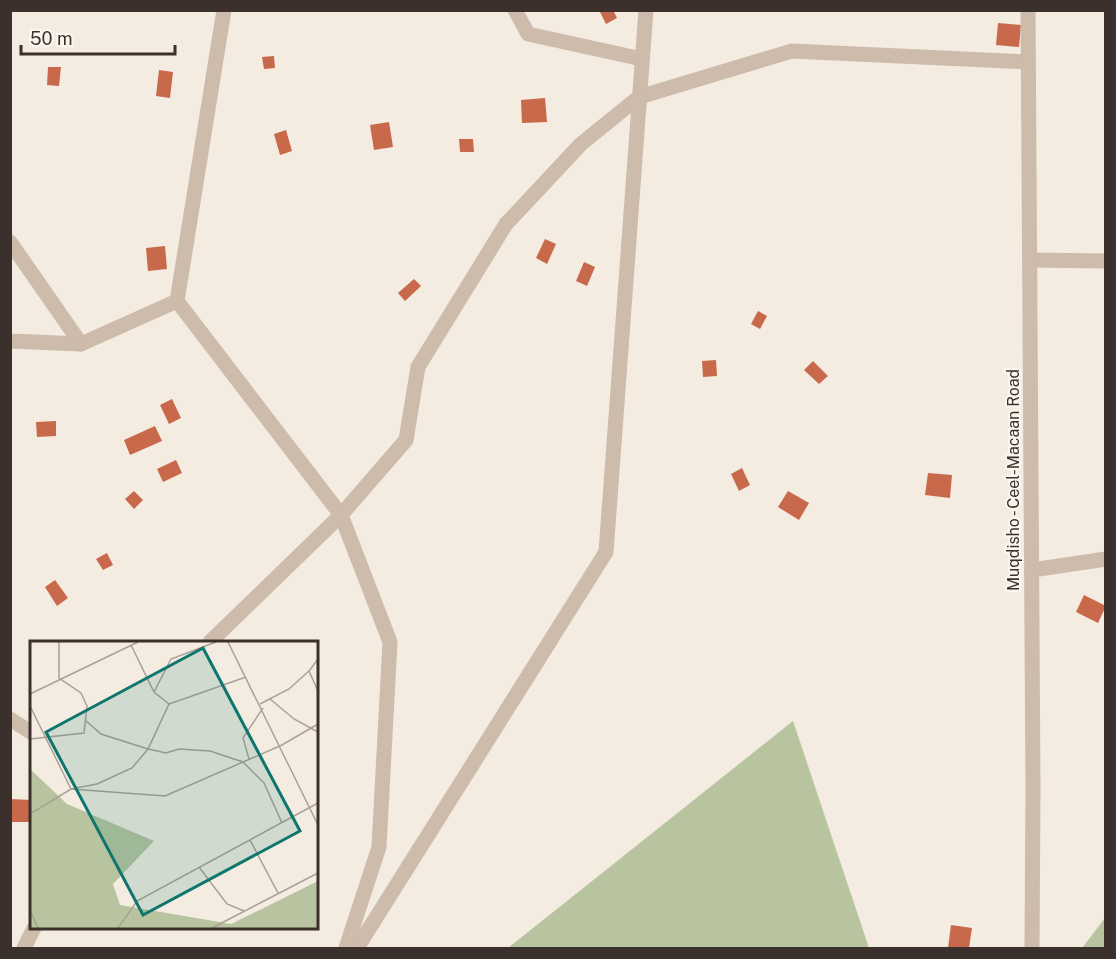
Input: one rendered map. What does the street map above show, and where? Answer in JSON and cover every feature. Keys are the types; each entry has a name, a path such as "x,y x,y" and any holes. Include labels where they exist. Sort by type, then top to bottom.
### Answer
{"street":[{"path":"224,10 177,301 341,515 390,642 379,847 346,948"},
{"path":"514,10 528,34 642,59"},
{"path":"357,948 606,552 646,10"},
{"name":"Muqdisho - Ceel-Macaan Road","path":"1028,10 1032,948"},
{"path":"211,641 341,515 406,440 418,367 506,224 581,144 639,97 792,51 1028,62"},
{"path":"10,242 81,344"},
{"path":"1030,260 1106,261"},
{"path":"10,341 81,344 177,301"},
{"path":"1032,570 1106,558"},
{"path":"10,719 30,733"},
{"path":"24,948 33,929"}],"green space":[{"path":"793,721 869,948 508,948"},
{"path":"1105,918 1105,948 1082,948"}],"building":[{"path":"599,10 613,10 617,18 606,24"},
{"path":"998,23 1021,25 1019,47 996,45"},
{"path":"274,56 275,68 264,69 262,57"},
{"path":"48,67 61,67 59,86 47,85"},
{"path":"159,70 173,72 170,98 156,96"},
{"path":"545,98 547,122 522,123 521,100"},
{"path":"389,122 393,147 374,150 370,125"},
{"path":"286,130 292,151 280,155 274,134"},
{"path":"459,139 473,139 474,152 460,152"},
{"path":"545,239 556,244 547,264 536,258"},
{"path":"165,246 167,269 148,271 146,248"},
{"path":"584,262 595,267 587,286 576,281"},
{"path":"414,279 421,286 405,301 398,293"},
{"path":"758,311 767,316 760,329 751,324"},
{"path":"716,360 717,376 703,377 702,361"},
{"path":"813,361 828,376 819,384 804,370"},
{"path":"172,399 181,418 169,424 160,405"},
{"path":"56,421 56,436 37,437 36,422"},
{"path":"155,426 162,441 130,455 124,440"},
{"path":"176,460 182,473 163,482 157,469"},
{"path":"742,468 750,485 739,491 731,474"},
{"path":"928,473 952,475 950,498 925,495"},
{"path":"134,491 143,500 134,509 125,499"},
{"path":"788,491 809,503 799,520 778,507"},
{"path":"107,553 113,565 103,570 96,559"},
{"path":"55,580 68,598 57,606 45,587"},
{"path":"1084,595 1106,606 1098,623 1076,612"},
{"path":"10,799 30,800 30,822 10,822"},
{"path":"951,925 972,928 969,948 948,948"}]}
